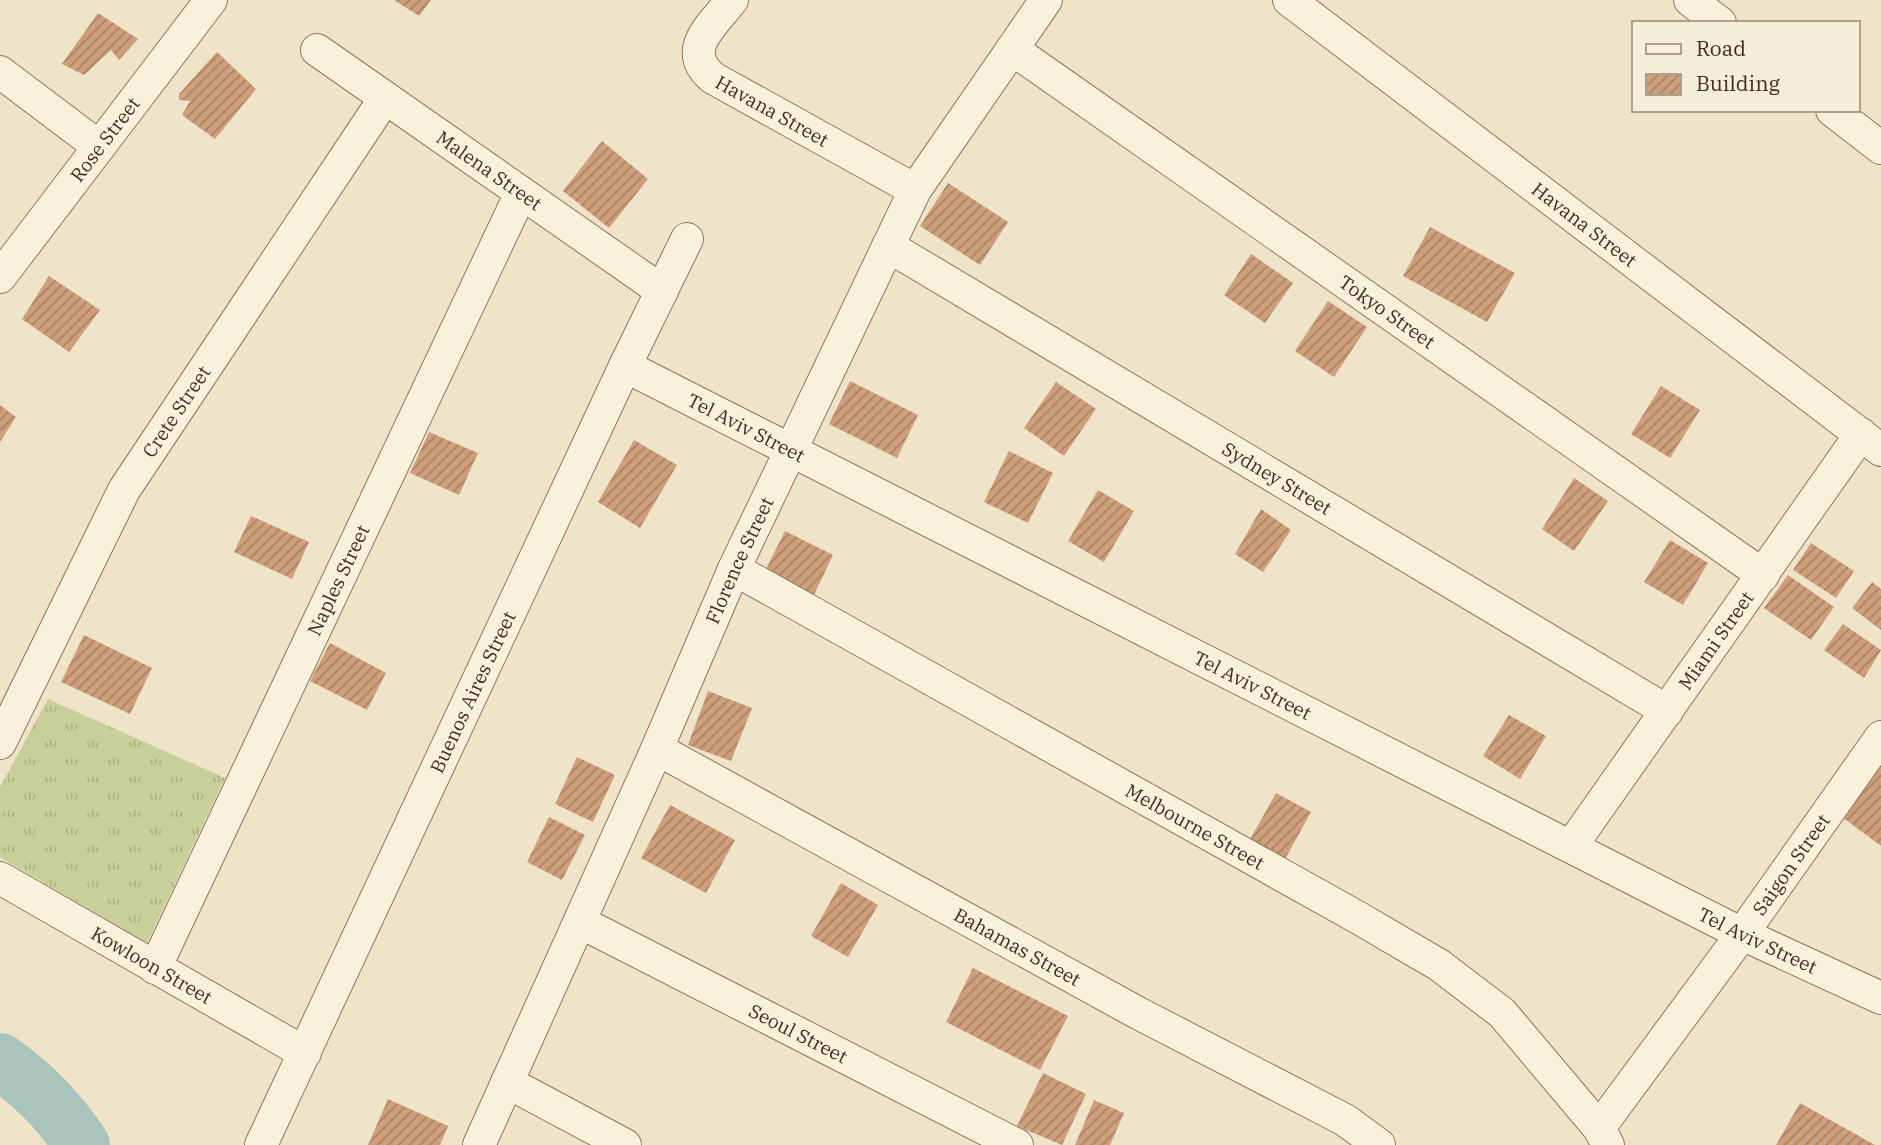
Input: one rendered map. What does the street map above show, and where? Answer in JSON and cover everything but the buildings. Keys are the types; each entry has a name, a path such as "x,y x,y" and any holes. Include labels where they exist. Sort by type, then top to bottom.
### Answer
{"street":[{"name":"Rose Street","path":"0,277 211,0"},
{"name":"Havana Street","path":"732,0 699,43 696,56 701,68 713,78 915,190"},
{"name":"Florence Street","path":"479,1145 657,749 734,569 915,190 1046,0"},
{"name":"Havana Street","path":"1289,0 1871,442"},
{"path":"1690,0 1717,21"},
{"name":"Tokyo Street","path":"1012,49 1763,575"},
{"name":"Malena Street","path":"317,50 662,291"},
{"path":"0,72 98,146"},
{"name":"Crete Street","path":"0,743 124,490 385,97"},
{"path":"1835,112 1881,148"},
{"name":"Naples Street","path":"155,968 521,193"},
{"name":"Buenos Aires Street","path":"261,1145 687,239"},
{"name":"Sydney Street","path":"888,246 1667,711"},
{"name":"Tel Aviv Street","path":"625,366 1572,845 1742,934 1881,998"},
{"name":"Miami Street","path":"1572,845 1763,575 1871,442"},
{"name":"Melbourne Street","path":"734,569 1439,965 1502,1013 1603,1136"},
{"name":"Saigon Street","path":"1603,1136 1881,737"},
{"name":"Bahamas Street","path":"657,749 1138,1013 1345,1120 1378,1145"},
{"name":"Kowloon Street","path":"0,878 305,1053"},
{"name":"Seoul Street","path":"580,922 1017,1145"},
{"path":"507,1082 625,1145"}],"green space":[{"path":"48,699 225,778 147,943 0,857 0,787"}],"waterway":[{"path":"0,1061 45,1099 82,1145"}]}
